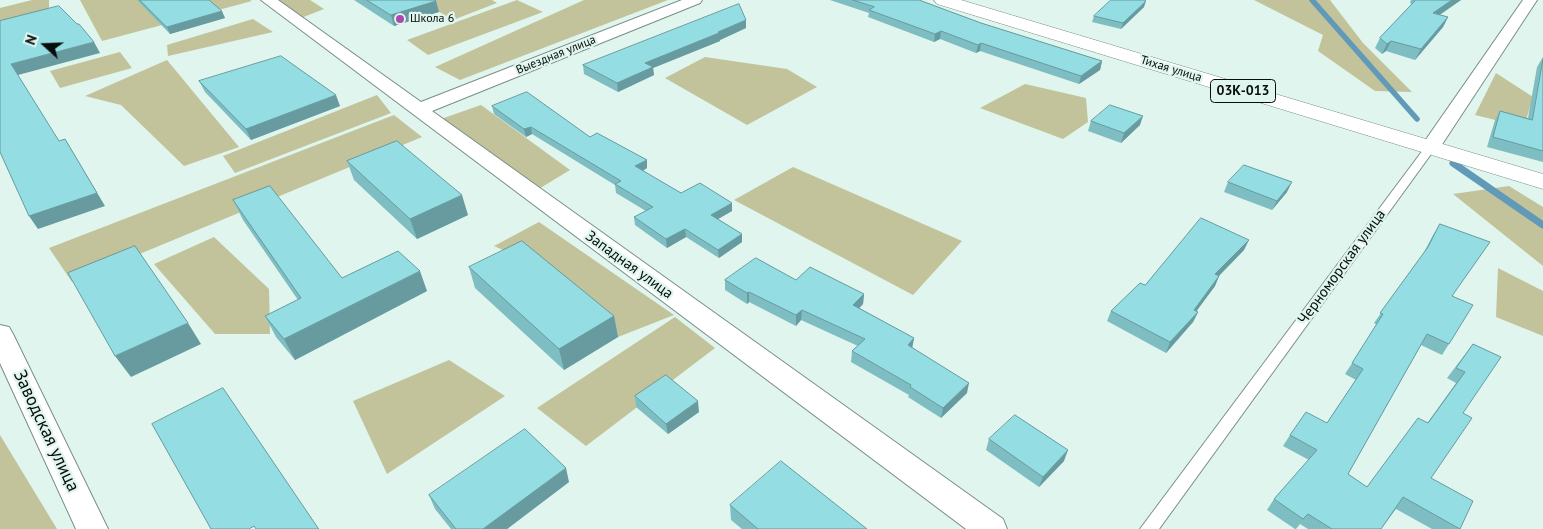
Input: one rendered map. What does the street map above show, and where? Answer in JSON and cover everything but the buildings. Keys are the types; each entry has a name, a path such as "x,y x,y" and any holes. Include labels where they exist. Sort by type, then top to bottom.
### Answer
{"main road":[{"name":"Тихая улица","path":"943,0 1543,182"}],"street":[{"name":"Западная улица","path":"268,0 991,529"},
{"name":"Выездная улица","path":"418,110 695,0"},
{"name":"Черноморская улица","path":"1430,148 1530,0"},
{"name":"Заводская улица","path":"0,334 92,529"}],"lane":[{"name":"Черноморская улица","path":"1149,529 1430,148"}],"green space":[{"path":"32,0 49,0 49,18 0,23 0,8"},
{"path":"80,0 250,0 252,1 102,41"},
{"path":"277,0 310,0 324,9 301,18"},
{"path":"419,0 492,0 497,3 453,20"},
{"path":"517,0 543,12 428,55 407,40"},
{"path":"584,0 668,0 460,80 435,67"},
{"path":"1254,0 1330,0 1363,43 1412,92 1375,91 1318,51 1323,35"},
{"path":"253,19 273,32 168,56 167,45"},
{"path":"120,52 132,68 60,88 50,71"},
{"path":"705,57 787,69 817,87 747,125 665,78"},
{"path":"167,60 239,147 184,166 121,105 85,96"},
{"path":"1496,73 1533,97 1524,127 1475,115"},
{"path":"1025,84 1086,98 1088,122 1063,139 980,108"},
{"path":"377,95 391,113 235,173 223,156"},
{"path":"481,105 570,170 537,190 438,120"},
{"path":"394,115 422,137 72,282 49,248"},
{"path":"793,167 962,241 913,295 734,200"},
{"path":"1509,186 1543,207 1543,266 1453,194"},
{"path":"539,222 674,315 618,337 527,261 494,246"},
{"path":"214,237 269,289 270,334 215,334 154,264"},
{"path":"1498,268 1543,291 1543,336 1496,317"},
{"path":"675,317 715,348 586,446 537,408"},
{"path":"449,360 505,396 387,474 353,401"},
{"path":"0,435 57,529 0,529"}],"waterway":[{"path":"1312,0 1417,119"},
{"path":"1453,163 1543,225"}],"place":[{"name":"Школа 6","path":"400,19"}]}
